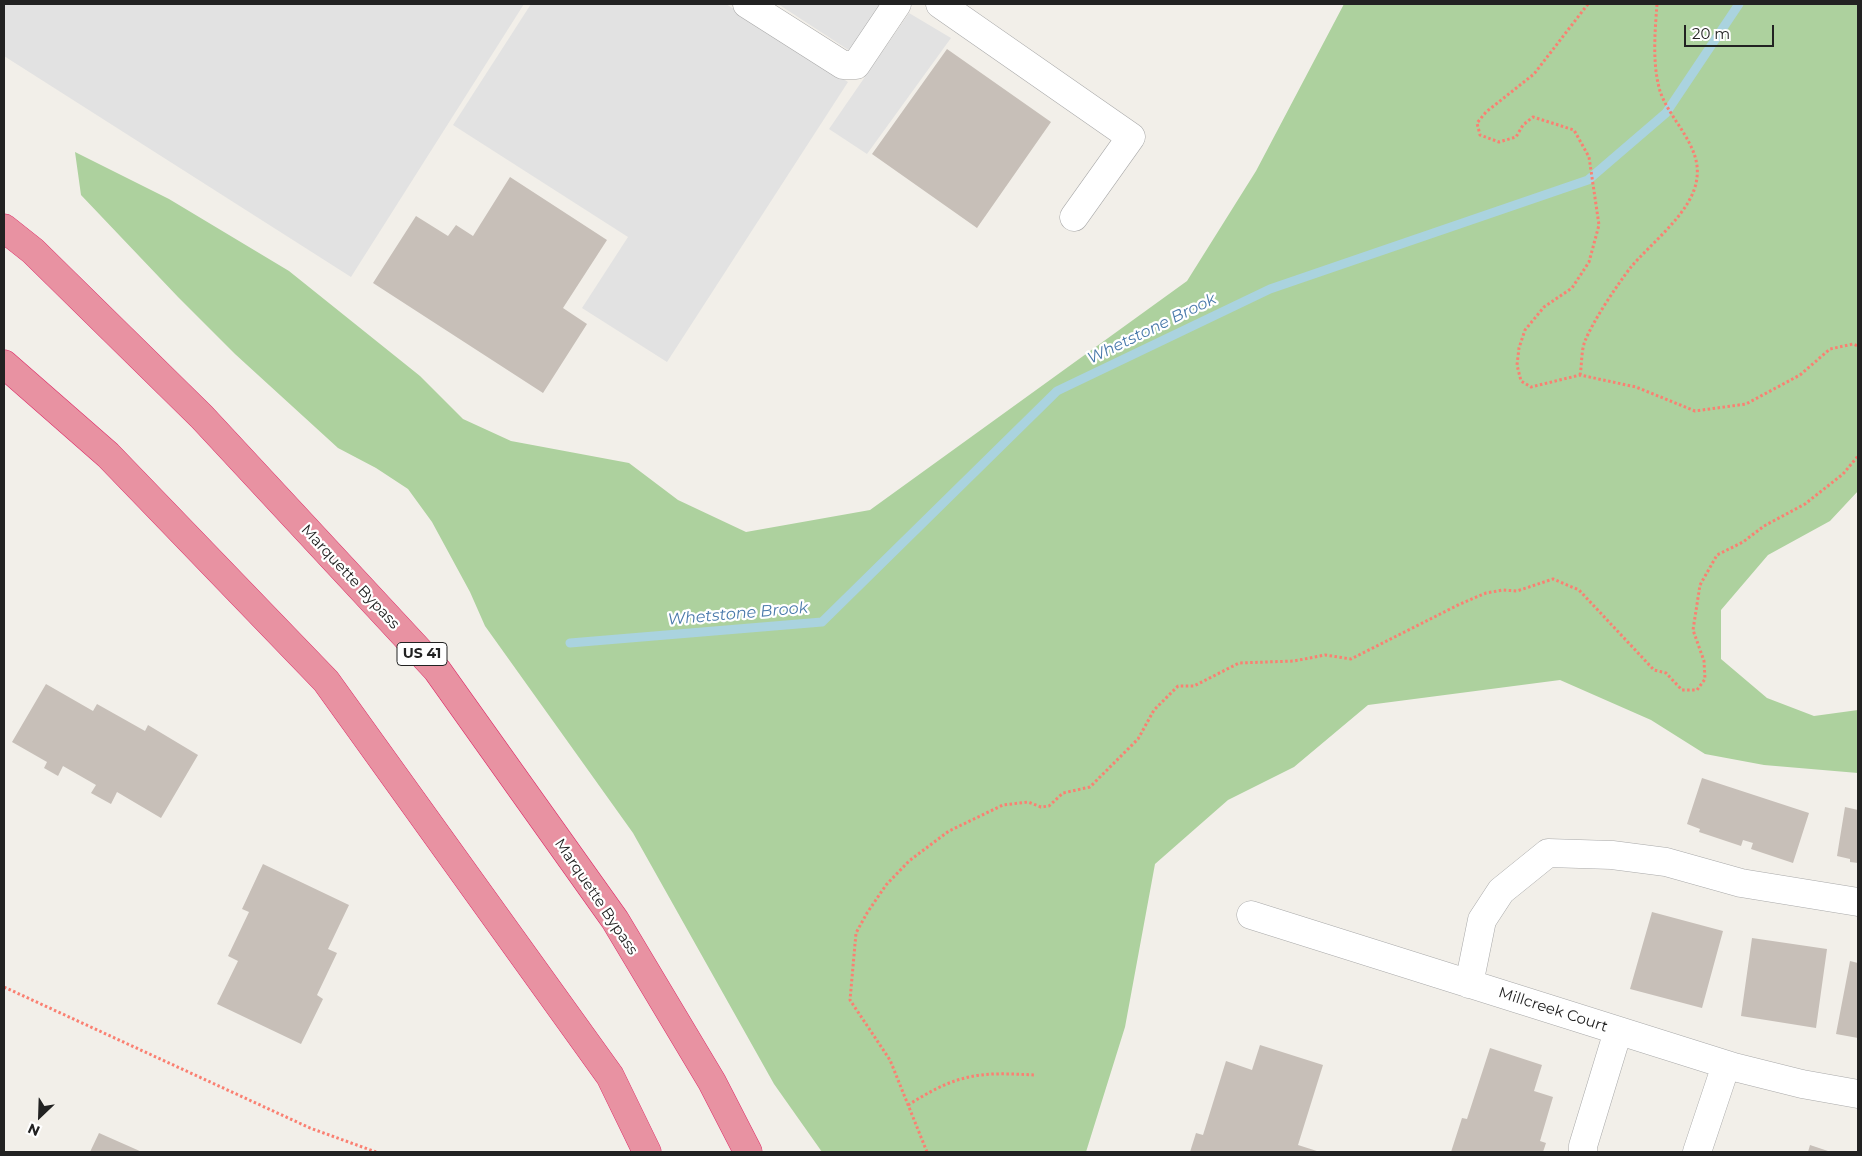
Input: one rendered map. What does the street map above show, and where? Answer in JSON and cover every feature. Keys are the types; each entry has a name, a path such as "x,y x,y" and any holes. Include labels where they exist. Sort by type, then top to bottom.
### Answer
{"highway":[{"name":"Marquette Bypass","path":"4,228 34,252 202,417 437,670 615,920 712,1082 748,1152"},
{"path":"4,364 108,455 326,682 610,1076 647,1152"}],"street":[{"path":"747,4 843,64 856,65 897,4"},
{"path":"940,4 1131,137 1074,217"},
{"path":"1469,984 1482,920 1501,891 1548,853 1612,855 1666,862 1741,882 1858,902"},
{"name":"Millcreek Court","path":"1251,915 1726,1065 1802,1084 1858,1094"},
{"path":"1583,1152 1583,1146 1618,1031"},
{"path":"1697,1152 1726,1065"}],"path":[{"path":"1588,4 1534,74 1486,112 1478,123 1480,135 1499,142 1516,137 1523,125 1533,117 1548,120 1574,130 1589,156 1598,225 1589,262 1572,288 1544,307 1525,330 1519,348 1517,365 1521,381 1531,387 1580,375 1636,387 1695,411 1746,404 1800,375 1830,349 1853,344 1858,346"},
{"path":"1580,375 1585,342 1604,308 1631,268 1685,209 1698,176 1693,152 1672,118 1660,90 1655,57 1658,4"},
{"path":"926,1152 890,1060 850,1000 856,933 886,885 909,861 949,831 1003,805 1028,802 1041,806 1050,806 1064,793 1090,787 1138,739 1154,710 1178,686 1194,686 1239,663 1294,661 1326,655 1351,659 1460,604 1486,593 1503,590 1517,591 1553,579 1579,590 1654,670 1666,673 1682,690 1697,690 1705,679 1704,661 1693,630 1700,585 1718,555 1744,542 1764,526 1805,504 1843,474 1858,456"},
{"path":"4,987 310,1128 376,1152"},
{"path":"908,1104 938,1088 965,1078 994,1074 1035,1075"}],"green space":[{"path":"1344,4 1858,4 1858,491 1830,521 1768,555 1721,610 1721,659 1767,698 1814,716 1858,710 1858,773 1764,765 1705,754 1651,720 1560,680 1368,705 1294,767 1228,800 1155,864 1125,1027 1086,1152 822,1152 774,1084 633,833 485,626 470,592 432,522 408,489 376,468 338,448 235,354 178,297 81,195 75,152 169,199 289,271 420,376 463,419 511,441 629,463 678,500 746,532 870,510 1187,281 1256,171"}],"shaded area":[{"path":"4,4 524,4 351,277 4,56"},
{"path":"531,4 726,4 848,82 667,362 582,308 628,237 453,125"},
{"path":"778,4 881,4 850,51"},
{"path":"909,13 951,38 867,154 829,129"}],"building":[{"path":"947,49 1051,122 977,228 872,154"},
{"path":"510,177 607,240 563,308 587,324 543,393 373,283 416,216 448,236 456,225 473,236"},
{"path":"46,684 93,711 97,704 145,731 148,725 198,755 161,818 117,792 111,804 91,793 96,785 63,766 58,776 44,768 47,762 12,742"},
{"path":"1702,778 1809,813 1793,863 1751,849 1753,843 1743,840 1741,846 1699,832 1700,829 1687,824"},
{"path":"1845,807 1858,810 1858,863 1850,862 1850,859 1837,856"},
{"path":"263,864 349,905 328,949 337,953 317,995 323,999 301,1044 217,1004 238,961 228,956 249,912 242,909"},
{"path":"1652,912 1723,931 1702,1008 1630,989"},
{"path":"1752,938 1827,949 1816,1028 1741,1016"},
{"path":"1850,961 1858,963 1858,1038 1836,1034"},
{"path":"1260,1045 1323,1065 1298,1145 1320,1152 1190,1152 1196,1133 1203,1135 1226,1061 1252,1070"},
{"path":"1490,1048 1542,1065 1534,1091 1553,1097 1540,1141 1546,1143 1543,1152 1451,1152 1462,1118 1467,1119"},
{"path":"99,1133 142,1152 90,1152"},
{"path":"1810,1145 1831,1152 1808,1152"}],"waterway":[{"name":"Whetstone Brook","path":"570,643 822,622 1057,391 1270,289 1588,180 1666,113 1739,4"}]}
